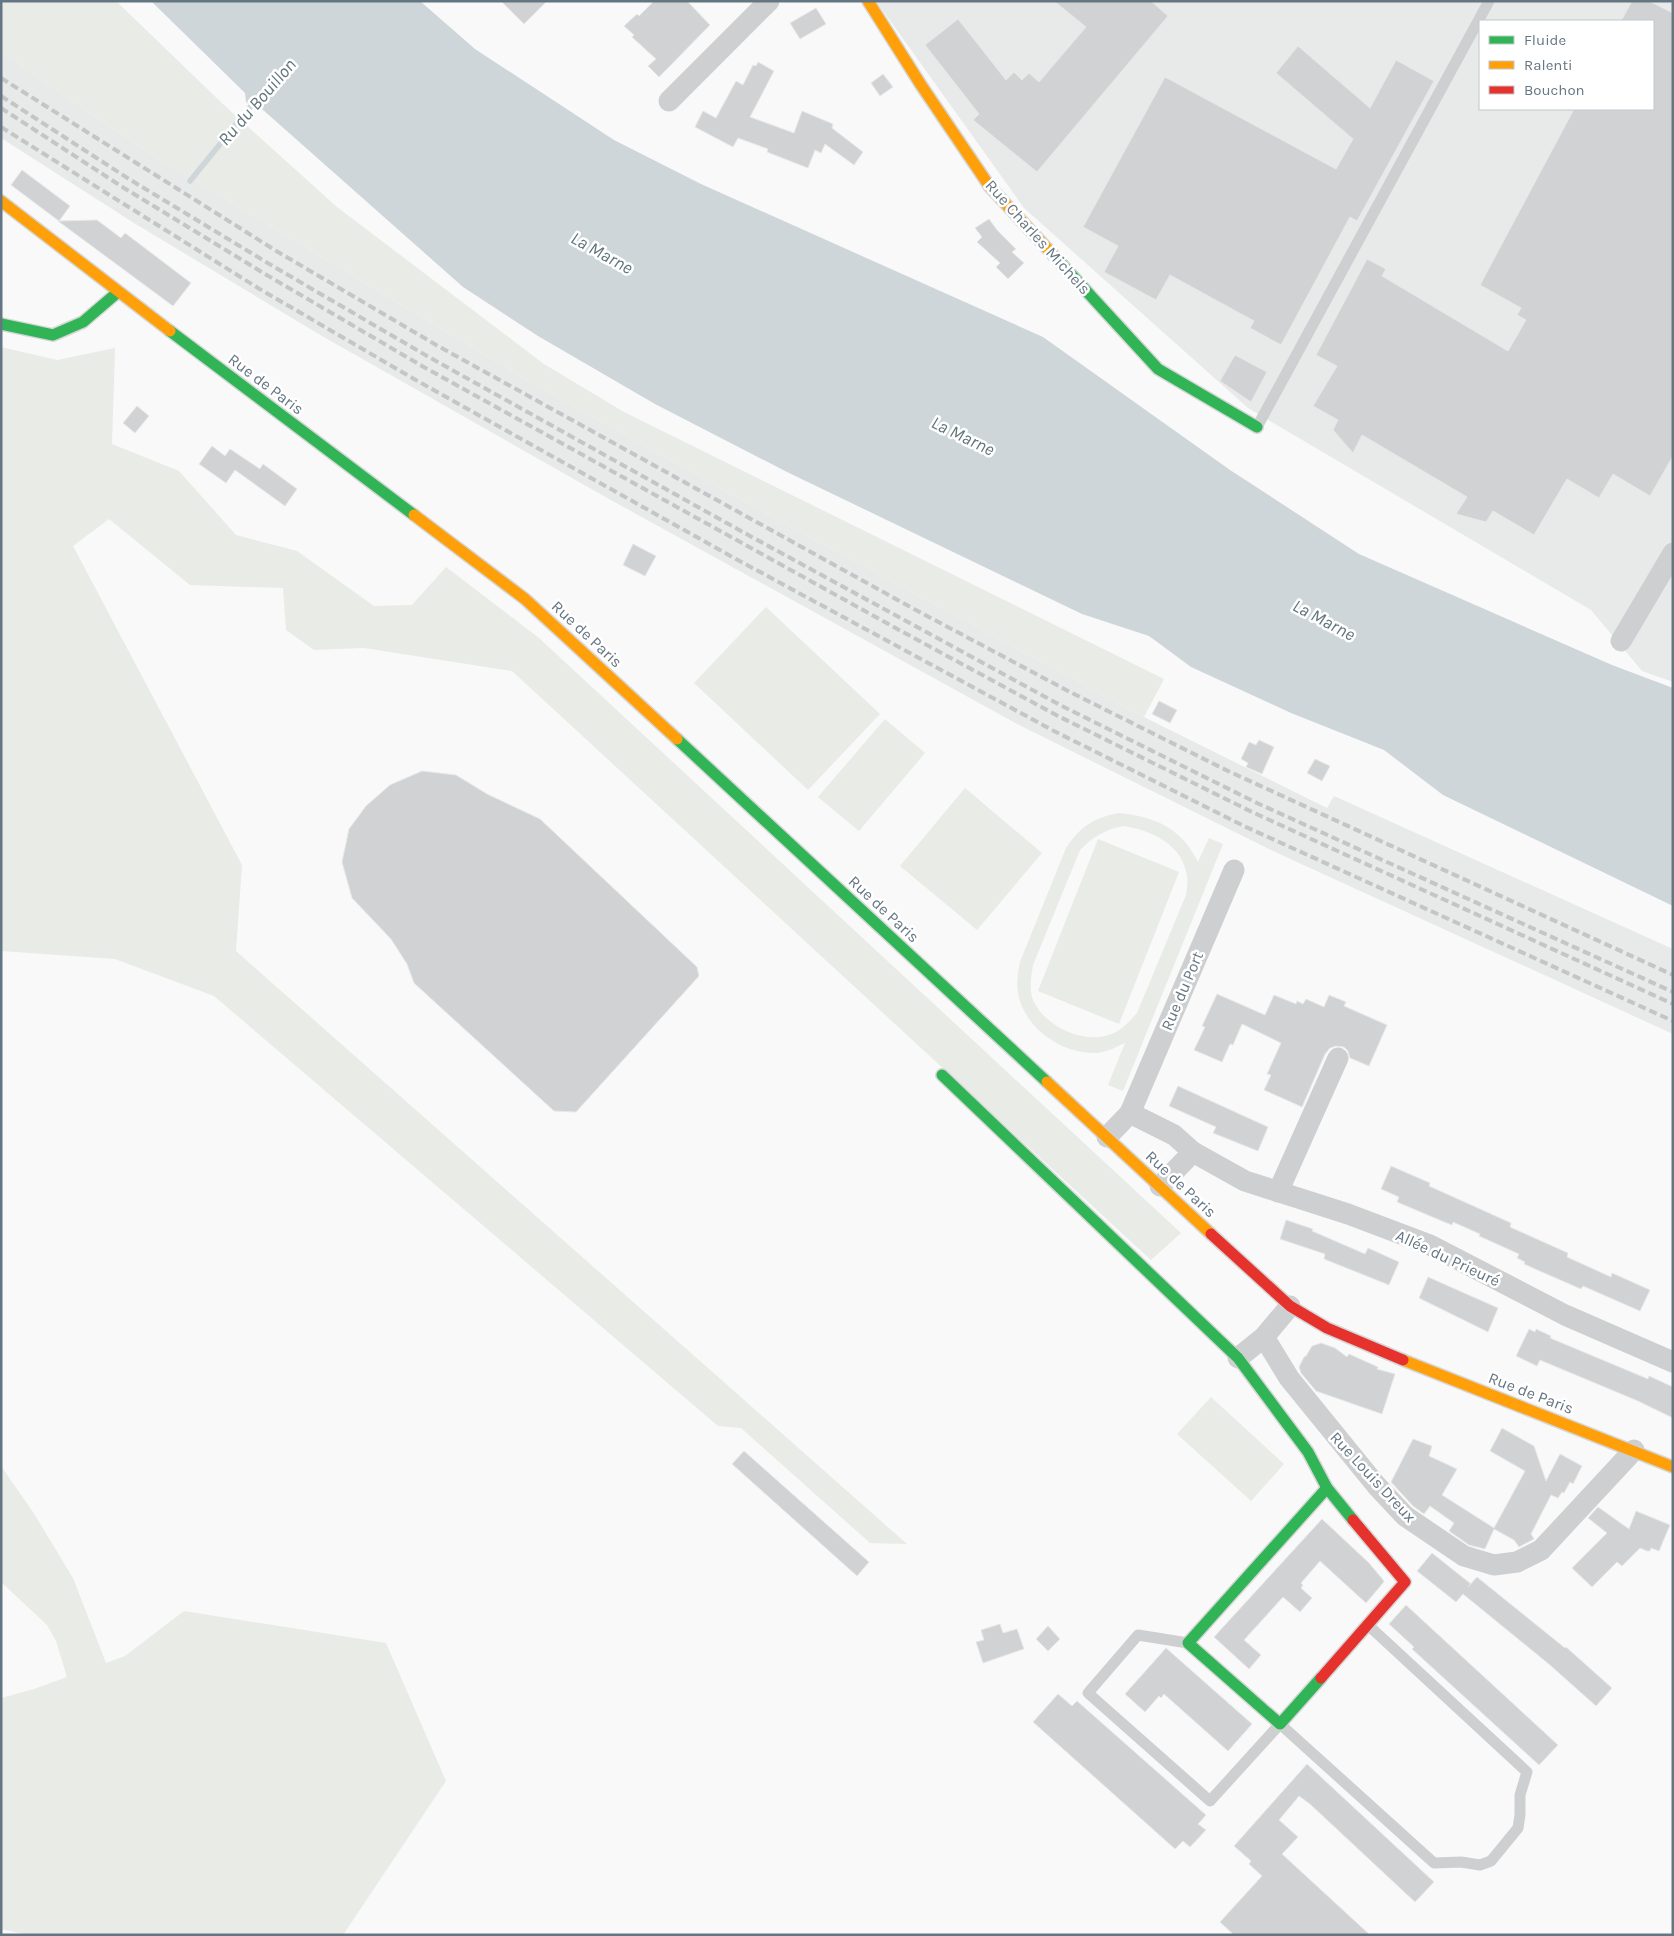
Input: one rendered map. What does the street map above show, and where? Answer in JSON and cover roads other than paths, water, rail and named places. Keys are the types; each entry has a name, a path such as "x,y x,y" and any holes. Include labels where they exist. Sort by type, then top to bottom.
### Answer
{"main road":[{"name":"Rue Charles Michels","path":"868,1 990,187 1158,368 1256,427"},
{"name":"Rue de Paris","path":"1,201 118,292 525,599 1290,1306 1327,1328 1392,1356 1673,1467"},
{"path":"1,324 54,335 83,322 118,292"},
{"path":"942,1075 1238,1358 1308,1452 1328,1488 1404,1582 1280,1724 1188,1642 1328,1488"}],"street":[{"path":"669,101 769,1"},
{"path":"1621,641 1667,576 1673,552"},
{"name":"Rue du Port","path":"1130,1113 1234,870"},
{"path":"1278,1192 1338,1058"},
{"path":"1107,1137 1130,1113"},
{"name":"Allée du Prieuré","path":"1130,1113 1174,1135 1193,1152 1246,1180 1348,1214 1430,1245 1565,1315 1673,1362"},
{"path":"1160,1186 1193,1152"},
{"path":"1238,1358 1264,1337 1290,1306"},
{"name":"Rue Louis Dreux","path":"1264,1337 1289,1378 1376,1485 1405,1516 1464,1556 1494,1565 1517,1562 1542,1550 1634,1450"}],"lane":[{"path":"1256,427 1489,1"},
{"path":"1188,1642 1138,1635 1088,1693 1210,1801 1280,1724 1434,1863 1461,1862 1480,1865 1491,1861 1518,1828 1520,1795 1527,1772 1368,1625"}],"water":[{"name":"La Marne","path":"151,1 420,1 475,49 614,140 701,184 1043,337 1230,470 1359,554 1612,665 1673,688 1673,906 1443,795 1384,750 1291,713 1191,667 1149,636 1082,614 787,472 655,404 538,336 463,287 262,109 256,111 246,102 245,93"}],"waterway":[{"name":"Ru du Bouillon","path":"190,181 255,101"}],"railway":[{"path":"1,78 278,252 438,346 914,609 1070,692 1228,771 1673,975"},
{"path":"1,96 129,179 427,356 750,536 1062,706 1257,803 1673,992"},
{"path":"1,108 124,188 265,274 422,366 1058,716 1252,812 1673,1004"},
{"path":"1,127 258,288 414,379 736,559 1054,731 1246,827 1673,1021"}]}
